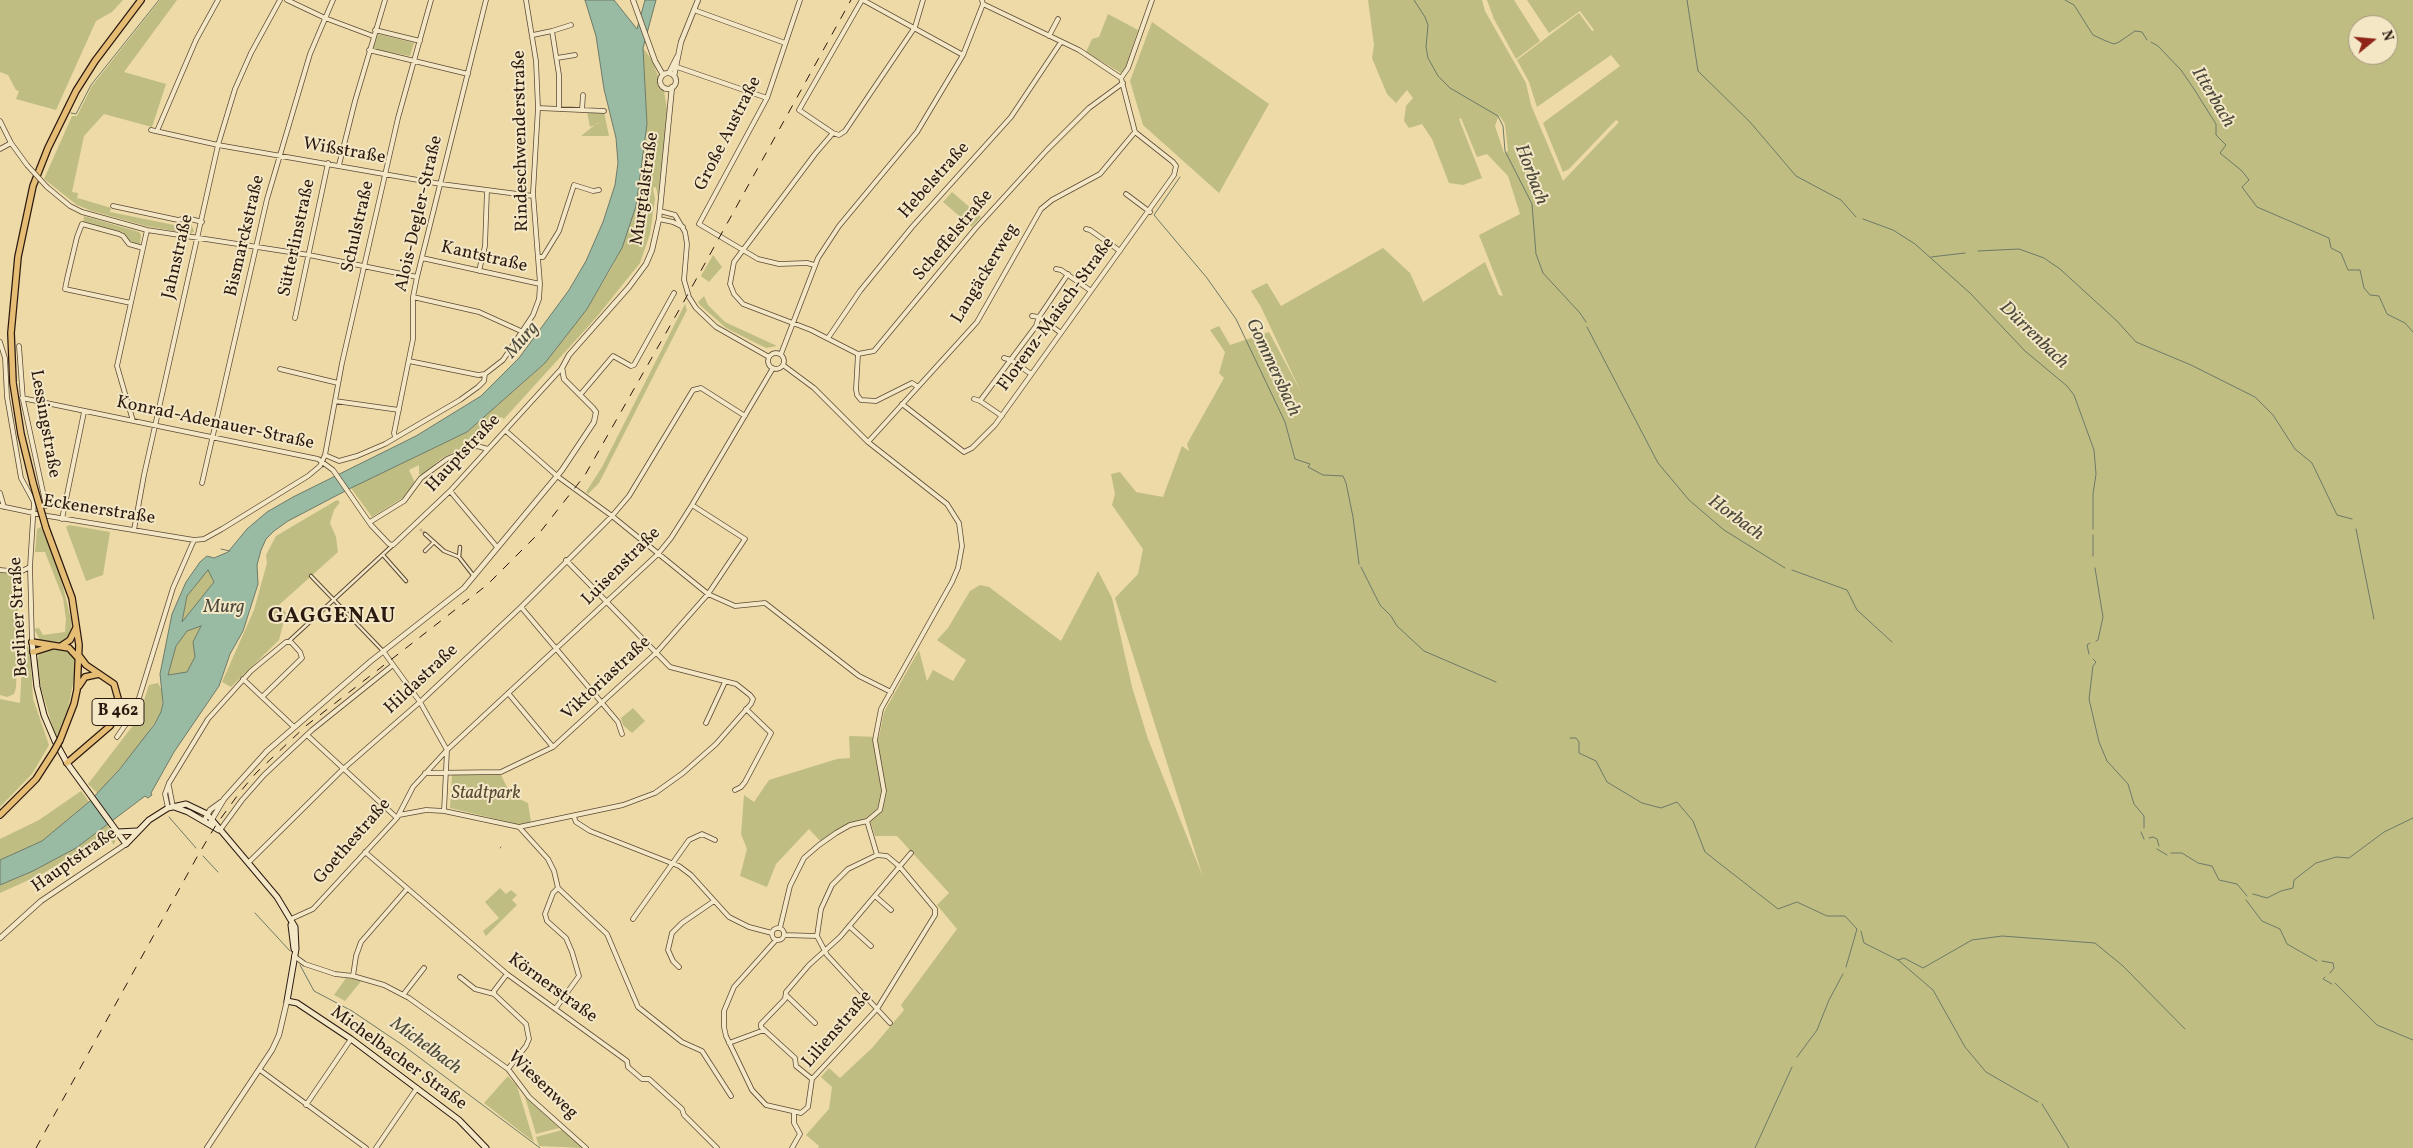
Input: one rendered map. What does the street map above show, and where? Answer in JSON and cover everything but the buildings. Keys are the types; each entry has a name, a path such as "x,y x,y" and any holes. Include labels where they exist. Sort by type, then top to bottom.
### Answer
{"main road":[{"name":"B 462","path":"0,815 36,780 60,740 74,704 79,658 77,626 68,584 46,528 33,483 15,392 12,333 18,257 33,186 48,148 76,91 95,61 141,0"},
{"path":"32,642 61,646 70,640 77,626"},
{"name":"Berliner Straße","path":"32,642 37,686 44,715 55,741 67,763 126,844"},
{"path":"33,652 52,646"},
{"name":"B 462","path":"61,646 73,651 86,665 108,679 117,689 119,702 118,712 110,726 67,763"},
{"name":"B 462","path":"77,690 85,677 99,674"},
{"path":"171,808 186,804 207,814 211,822 249,862 277,897 291,919 294,956 287,1001"},
{"path":"171,808 211,822"},
{"name":"Hauptstraße","path":"126,844 156,814 171,808"},
{"path":"116,830 137,831"},
{"name":"Michelbacher Straße","path":"287,1001 297,1003 352,1039 460,1120 486,1148"}],"street":[{"path":"157,131 188,56 218,0"},
{"name":"Jahnstraße","path":"134,530 218,145 235,89 251,53 280,0"},
{"path":"287,0 324,18 373,36"},
{"name":"Bismarckstraße","path":"202,483 256,247 280,155 310,54 333,0"},
{"path":"339,165 369,50 385,0"},
{"name":"Schulstraße","path":"194,540 204,539 308,476 320,466 325,455 338,383 385,174 431,0"},
{"name":"Alois-Degler-Straße","path":"395,437 394,433 409,362 414,320 413,297 417,277 486,0"},
{"name":"Rindeschwenderstraße","path":"325,455 343,461 385,444 460,400 478,387 484,381 485,374 503,360 523,332 538,302 540,258 533,196 538,108 533,35 526,0"},
{"name":"Murgtalstraße","path":"633,0 656,65 663,75 661,83 666,88 669,104"},
{"name":"Murgtalstraße","path":"669,73 678,56 698,0"},
{"name":"Große Austraße","path":"742,250 700,226 699,221 767,98 800,0"},
{"path":"923,0 914,27 845,131 839,135 799,110 862,0 914,27 963,55"},
{"path":"1121,78 1128,68 1152,0"},
{"path":"781,354 794,324 814,265 830,237 917,132 963,55 982,2 1061,42 1110,69 1121,78 1135,132"},
{"path":"694,10 785,43"},
{"path":"1049,36 1058,19"},
{"path":"533,35 571,25"},
{"path":"375,30 420,41"},
{"path":"552,30 557,58 559,109"},
{"name":"Hebelstraße","path":"828,338 860,291 906,233 1011,117 1061,42"},
{"path":"369,50 468,74"},
{"path":"557,58 575,54"},
{"name":"Murgtalstraße","path":"562,368 569,355 629,287 646,264 654,243 659,219 668,138 669,104 672,87 676,82 674,76 678,67 678,56"},
{"path":"678,67 767,98"},
{"path":"663,75 669,73 674,76"},
{"name":"Scheffelstraße","path":"858,354 874,350 883,342 973,232 1047,150 1089,108 1123,83"},
{"path":"666,88 672,87"},
{"path":"582,110 583,94"},
{"path":"538,108 604,111"},
{"path":"0,121 11,143 27,165 47,187 70,206 82,212 147,230 309,256 417,277"},
{"name":"Wißstraße","path":"151,130 218,145 441,184 533,196"},
{"path":"833,132 742,250 734,262 730,284 736,297 751,308 828,338 858,354 856,389 857,395 861,400 876,400 912,383 918,387"},
{"name":"Florenz-Maisch-Straße","path":"902,404 964,452 972,448 1002,416 1150,212 1174,175 1176,166 1135,132"},
{"name":"Langäckerweg","path":"868,442 977,322 1041,209 1052,200 1100,174 1135,132"},
{"path":"0,149 11,143"},
{"name":"Sütterlinstraße","path":"295,318 328,163"},
{"path":"540,258 543,257 559,231 574,185 594,191 599,190"},
{"path":"479,271 485,246 488,190"},
{"path":"1126,194 1150,212"},
{"path":"113,206 178,220 187,218 202,222"},
{"path":"660,211 675,215 683,227 687,244 684,280 689,297 696,308 716,327 769,358"},
{"path":"659,219 673,222 683,227"},
{"path":"131,304 64,289 76,237 82,224 119,234 129,244 143,248"},
{"path":"1086,229 1120,251"},
{"path":"133,421 117,366 147,230"},
{"path":"742,250 758,259 770,262 807,263 814,265"},
{"name":"Kantstraße","path":"422,258 540,284"},
{"path":"1056,269 1068,274 1091,291"},
{"path":"980,400 1036,326 1039,317 1068,274"},
{"path":"580,395 610,358 617,358 631,366 634,365 674,293"},
{"path":"413,297 479,312 523,332"},
{"path":"1032,316 1039,317 1061,333"},
{"name":"Lessingstraße","path":"0,342 5,358 7,397 21,478 32,495 34,514"},
{"name":"Lessingstraße","path":"19,346 22,398 46,506"},
{"path":"781,354 774,353 769,358 769,364 773,368 778,369 783,366"},
{"path":"781,354 784,359 783,366"},
{"path":"1004,358 1011,360 1031,374"},
{"path":"409,362 478,375 485,374"},
{"path":"783,366 814,388 868,442 947,504 959,524 962,535 961,556 952,582 881,709 875,740 884,791 884,801 880,810 867,820 850,825 836,833 804,858 790,886 780,928 784,935"},
{"path":"204,821 207,814 224,799 267,751 383,651 453,598 557,476 596,416 593,408 564,379 562,368"},
{"name":"Hauptstraße","path":"171,808 165,794 169,783 208,719 243,679 288,642 393,545 418,527 477,459 506,431 562,368"},
{"name":"Luisenstraße","path":"447,750 658,554 692,506 773,368"},
{"path":"280,369 338,383"},
{"name":"Hildastraße","path":"249,862 342,770 420,702 612,516 629,496 693,390 701,388 745,416"},
{"path":"1,397 7,397"},
{"name":"Konrad-Adenauer-Straße","path":"22,398 322,461 333,470 370,522 389,544 393,545"},
{"path":"974,399 980,400 1002,416"},
{"path":"335,401 399,410"},
{"path":"62,519 84,412"},
{"path":"506,431 557,476 612,516 708,594 735,606 765,603 859,676 891,692"},
{"path":"370,522 404,501 421,478 447,459 477,446 488,449"},
{"path":"450,491 497,547"},
{"path":"0,493 2,507"},
{"name":"Viktoriastraße","path":"425,772 501,772 553,747 602,704 656,652 708,594 745,539 692,506"},
{"name":"Eckenerstraße","path":"2,507 62,519 194,540"},
{"name":"Berliner Straße","path":"32,642 30,567 34,514"},
{"path":"425,534 444,551 459,557 473,575"},
{"path":"117,737 135,711 173,588 194,540"},
{"path":"425,551 434,542"},
{"path":"459,557 460,547"},
{"path":"383,555 407,581"},
{"path":"307,735 342,770 398,816 426,810 444,811 519,827 574,817 623,805 655,793 683,774 716,744 753,699 740,687 674,669 566,560"},
{"path":"0,570 20,572 30,567"},
{"path":"311,576 383,651 420,702 447,750 444,811"},
{"path":"520,607 618,722 622,734"},
{"path":"262,697 302,658 300,652 288,642"},
{"path":"220,830 252,787 307,735 393,665"},
{"path":"243,679 294,727"},
{"path":"706,723 725,682"},
{"path":"508,693 553,747"},
{"path":"735,790 745,782 771,733 746,709"},
{"name":"Goethestraße","path":"291,919 313,909 398,816 413,787 447,750"},
{"path":"211,822 224,799"},
{"path":"574,817 576,822 590,831 672,863 691,875 729,917 749,927 772,933 776,940"},
{"path":"867,820 876,856"},
{"path":"519,827 548,859 554,871 558,888 607,934 638,1007 682,1042 702,1051 731,1096"},
{"path":"633,919 689,840 695,836 707,835 715,840"},
{"name":"Hauptstraße","path":"0,938 52,893 126,844"},
{"name":"Körnerstraße","path":"365,852 507,974 627,1061 628,1067 642,1079 649,1078 682,1108 684,1115 717,1148"},
{"path":"812,1080 796,1066 795,1058 761,1027 762,1024 785,999 786,992 809,965 848,926 911,853"},
{"path":"890,1023 824,952 817,936 821,909 832,885 848,869 876,856 887,856 900,867"},
{"name":"Lilienstraße","path":"794,1113 801,1113 808,1107 812,1080 877,1009 935,915 935,909 900,867"},
{"path":"556,1008 579,976 566,938 547,921 544,914 553,893 558,888"},
{"path":"353,976 356,956 361,942 408,889"},
{"path":"875,896 891,910"},
{"path":"679,967 673,961 668,950 672,933 714,901"},
{"path":"848,926 870,946"},
{"path":"772,933 775,929 780,928"},
{"path":"792,1148 800,1134 794,1123 794,1113 766,1106 752,1090 729,1043 724,1027 724,1011 734,987 776,940 783,938 784,935 817,936"},
{"name":"Wiesenweg","path":"294,956 305,964 335,974 353,976 384,985 403,995 508,1069 529,1097 586,1148"},
{"path":"403,995 424,968"},
{"path":"494,994 494,991 507,974"},
{"path":"460,977 475,989 494,994 520,1018 528,1031 526,1046 508,1069"},
{"path":"786,996 815,1023"},
{"path":"209,1148 260,1070 279,1035 287,1001"},
{"path":"729,1043 764,1030"},
{"path":"306,1105 352,1039"},
{"path":"260,1070 366,1148"},
{"path":"376,1148 417,1088"}],"green space":[{"path":"0,0 123,0 112,12 96,21 56,110 16,99 19,91 16,90 8,75 0,72"},
{"path":"160,0 177,0 124,72 166,84 152,127 104,114 84,136 72,192 78,193 77,200 78,198 111,208 110,212 189,228 191,224 194,231 191,234 146,226 92,211 77,205 44,179 72,116 77,116 92,86"},
{"path":"1368,0 1482,0 1485,11 1526,83 1531,105 1563,181 1619,122 1616,120 1569,169 1563,172 1543,123 1620,66 1611,55 1537,107 1529,82 1517,60 1579,13 1592,31 1594,30 1580,11 1549,33 1527,0 2413,0 2413,1148 818,1148 819,1146 806,1135 829,1109 832,1087 821,1077 829,1068 840,1078 872,1048 904,1010 901,1005 957,929 937,905 949,893 897,836 875,836 870,821 851,827 822,843 809,829 776,864 767,887 740,876 747,849 741,834 744,795 754,802 769,780 837,759 850,758 849,736 879,737 884,712 919,650 927,681 933,670 953,681 966,660 937,640 948,628 970,591 980,585 989,587 1061,641 1098,571 1112,598 1132,687 1148,739 1203,877 1115,598 1138,574 1143,549 1112,505 1115,494 1111,474 1120,472 1136,492 1163,497 1182,446 1189,451 1187,444 1224,378 1219,373 1225,352 1210,330 1219,326 1230,345 1269,332 1301,392 1261,307 1251,291 1267,283 1281,306 1383,248 1410,273 1423,302 1485,262 1499,295 1503,296 1479,235 1520,214 1508,176 1487,154 1477,157 1461,118 1459,119 1482,178 1463,185 1449,183 1432,139 1422,124 1409,128 1404,121 1406,106 1413,98 1407,90 1396,103 1387,94 1372,58 1374,45","holes":["1499,115 1505,124 1508,151 1504,153 1495,126"]},
{"path":"1487,0 1514,0 1540,41 1516,59 1494,19"},
{"path":"1108,14 1138,30 1124,72 1121,73 1086,52 1092,39 1099,37"},
{"path":"1152,22 1269,104 1219,193 1143,125 1130,81"},
{"path":"378,34 414,43 410,56 373,49"},
{"path":"643,48 652,60 658,76 658,83 664,91 668,116 658,197 656,187 653,188 655,199 650,234 640,263 595,319 504,419 501,417 495,422 480,440 442,458 422,475 419,474 419,465 409,470 415,483 404,497 372,517 351,488 467,432 545,363 587,309 611,269 622,248 636,207 644,156 647,123"},
{"path":"587,112 604,112 609,136 581,136 595,125 590,127"},
{"path":"952,192 981,217 972,227 943,202"},
{"path":"84,216 139,232 141,235 140,244 131,243 123,232 83,223"},
{"path":"713,255 722,267 709,282 701,276"},
{"path":"704,296 708,305 725,322 777,346 766,348 726,328 700,305 698,302"},
{"path":"685,304 687,310 599,483 588,494 586,492 602,467"},
{"path":"337,500 340,502 334,510 330,523 336,537 338,552 279,605 286,613 279,640 231,687 222,682 254,610 267,563 266,555 276,536"},
{"path":"69,525 110,532 103,575 86,581 66,527"},
{"path":"41,527 59,571 71,619 72,632 67,640 61,642 40,640 34,629 39,628 43,635 65,632 66,619 63,598 45,552 35,552 37,529"},
{"path":"208,569 214,582 182,624 187,596"},
{"path":"0,572 16,576 19,585 16,688 14,694 7,697 0,695"},
{"path":"201,625 193,642 195,657 187,672 168,675 176,646 187,631"},
{"path":"26,645 30,648 33,699 49,745 32,774 0,807 0,699 20,703 23,647"},
{"path":"60,649 71,652 76,668 68,709 56,738 41,688 37,660 39,654 43,651"},
{"path":"158,683 163,693 161,712 143,741 98,794 88,784 138,719 149,685"},
{"path":"633,708 645,721 632,733 623,725 621,718"},
{"name":"Stadtpark","path":"452,774 501,775 511,795 528,803 531,822 521,825 450,808"},
{"path":"81,791 89,802 42,841 0,860 0,839 39,820"},
{"path":"107,825 116,837 114,845 107,835 42,874 0,893 0,885 33,871 76,848"},
{"path":"500,888 506,894 511,890 517,895 512,900 517,905 486,936 483,931 499,918 485,902"},
{"path":"346,978 362,980 345,1001 334,995"},
{"path":"508,1076 517,1086 534,1142 484,1103"},
{"path":"525,1097 559,1128 536,1134"},
{"path":"562,1130 583,1148 539,1146 536,1137"}],"water":[{"name":"Murg","path":"585,0 614,0 637,29 645,0 656,0 643,48 647,124 636,206 622,248 587,309 545,363 467,432 351,488 288,521 274,531 266,539 261,550 257,565 258,584 243,631 230,654 219,686 174,752 151,793 152,795 148,798 145,796 76,848 33,871 0,885 0,860 42,841 89,802 119,770 154,725 161,712 163,703 160,674 172,614 186,582 200,562 207,556 214,558 228,552 247,529 267,512 293,497 416,436 481,396 519,358 569,290 586,261 603,222 615,185 618,163 616,138 604,89 596,36","holes":["208,570 214,582 182,622 187,596","201,626 193,642 195,657 187,672 168,675 176,646 187,631"]}],"waterway":[{"path":"71,113 76,114 91,85 159,0"},
{"name":"Horbach","path":"1414,0 1428,25 1426,47 1428,58 1438,76 1450,88 1498,116 1503,126 1505,151 1532,204 1536,254 1543,273 1586,322"},
{"name":"Dürrenbach","path":"1687,0 1698,71 1750,122 1796,176 1841,200 1856,217"},
{"name":"Itterbach","path":"2065,0 2074,5 2093,35 2114,44 2135,31 2142,32 2147,40"},
{"name":"Itterbach","path":"2151,42 2158,46 2181,70 2194,89 2216,124 2216,135 2226,145 2220,153 2242,171 2249,180 2242,187 2257,207 2329,238 2331,248 2341,253 2348,270 2360,270 2364,288 2370,295 2379,296 2387,314 2405,323 2413,332"},
{"name":"Gommersbach","path":"1180,177 1154,215 1207,278 1236,319 1285,422 1295,459 1310,464 1308,467 1323,475 1343,476 1353,517 1359,564"},
{"name":"Dürrenbach","path":"1863,219 1893,230 1915,244 1971,294 2025,351 2067,386 2074,395 2094,450 2096,474 2093,494 2093,529"},
{"path":"1978,251 2019,249 2044,258 2060,269 2117,321 2136,342 2191,365 2255,397 2273,415 2295,449 2312,463 2337,515 2352,519"},
{"path":"1931,257 1965,253"},
{"name":"Horbach","path":"1587,327 1658,463 1689,500 1724,530 1785,568"},
{"path":"2356,529 2374,619"},
{"name":"Dürrenbach","path":"2093,535 2093,556"},
{"path":"221,549 230,551"},
{"name":"Gommersbach","path":"1361,567 1380,605 1391,616 1397,626 1424,651 1496,682"},
{"name":"Dürrenbach","path":"2095,568 2103,617 2098,640 2096,641"},
{"name":"Horbach","path":"1792,570 1847,590 1857,610 1892,642"},
{"name":"Dürrenbach","path":"2089,654 2087,645 2090,643"},
{"name":"Dürrenbach","path":"2093,659 2096,662 2093,666 2089,699 2099,742 2107,761 2128,784 2134,804 2144,816 2144,828"},
{"name":"Gommersbach","path":"1570,738 1576,738 1579,742 1579,753 1596,761 1607,782 1642,803 1661,808 1677,802 1693,821 1705,852 1778,909 1797,902 1827,916 1845,916 1857,929 1846,967"},
{"name":"Michelbach","path":"169,817 196,848"},
{"name":"Dürrenbach","path":"2253,894 2267,898 2281,891 2293,888 2294,880 2316,863 2336,857 2349,858 2384,832 2413,818"},
{"name":"Dürrenbach","path":"2141,832 2144,839"},
{"name":"Dürrenbach","path":"2149,838 2157,839 2159,846"},
{"name":"Dürrenbach","path":"2157,849 2167,855"},
{"name":"Dürrenbach","path":"2171,853 2182,853 2198,863 2212,866 2219,880 2237,884 2247,896"},
{"name":"Michelbach","path":"203,856 218,872"},
{"name":"Dürrenbach","path":"2246,900 2262,921 2280,929 2287,944 2317,961"},
{"name":"Michelbach","path":"255,913 290,951"},
{"name":"Gommersbach","path":"1861,931 1864,943 1898,960 1933,990 1965,1047 1986,1072 2038,1102"},
{"path":"1898,960 1904,958 1923,968 1972,940 2002,936 2095,943 2123,966 2185,1029"},
{"name":"Dürrenbach","path":"2322,961 2333,963 2334,968 2330,973"},
{"name":"Michelbach","path":"300,965 314,991 352,1011 404,1046 540,1148"},
{"path":"1797,1057 1817,1030 1829,1000 1843,974"},
{"name":"Dürrenbach","path":"2325,977 2323,979 2332,984"},
{"name":"Dürrenbach","path":"2335,983 2377,1025 2413,1040"},
{"path":"1755,1148 1792,1067"},
{"name":"Gommersbach","path":"2042,1104 2069,1148"}],"tunnel":[{"path":"420,529 425,534"}],"railway":[{"path":"36,1148 197,857 216,825 240,792 256,773 307,725 487,585 541,531 585,475 851,0"}],"district":[{"name":"GAGGENAU","path":"332,618"}]}
